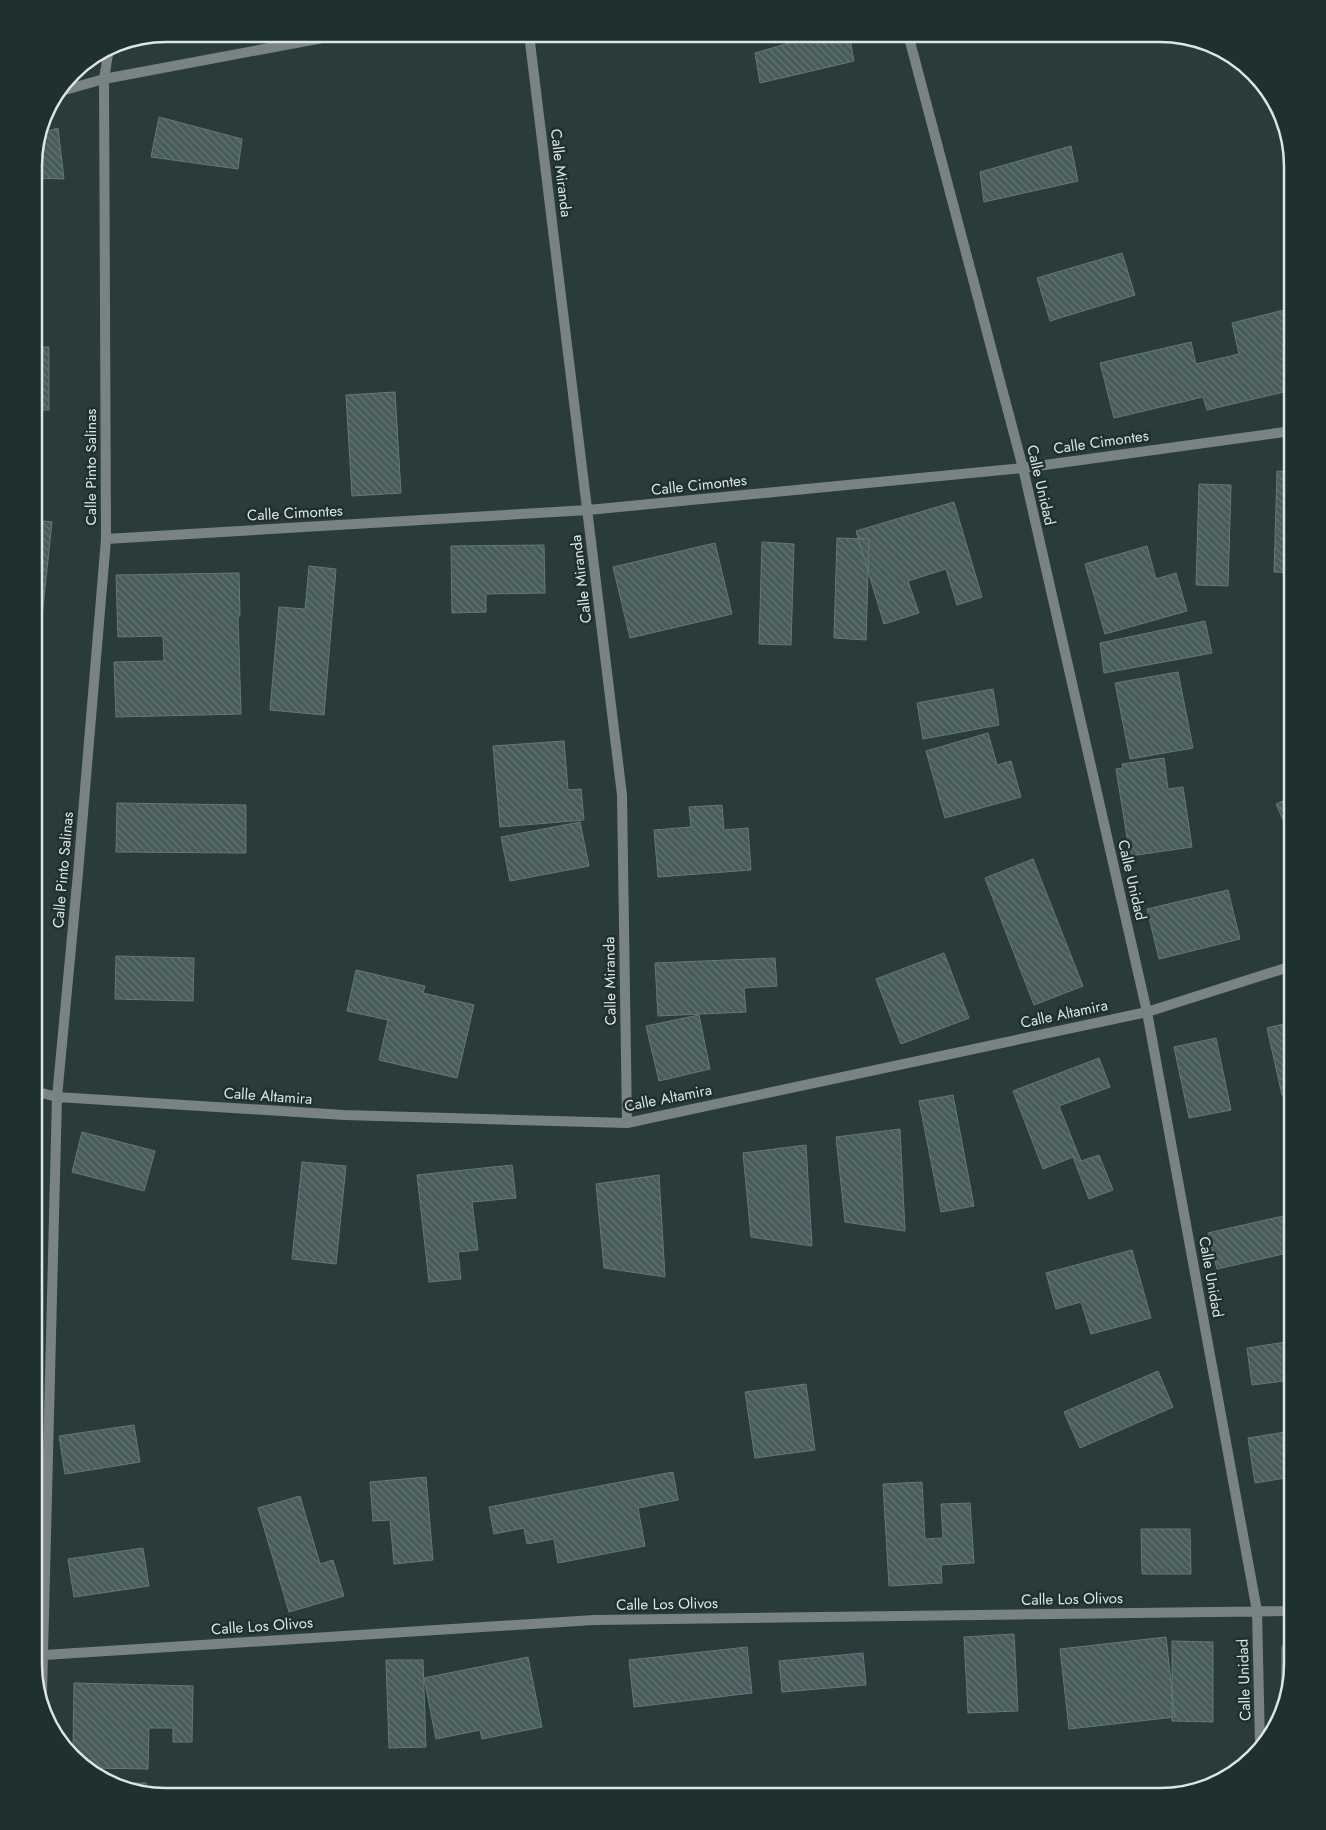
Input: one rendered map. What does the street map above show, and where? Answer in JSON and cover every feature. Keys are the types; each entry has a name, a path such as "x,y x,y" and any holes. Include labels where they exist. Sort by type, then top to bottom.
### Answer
{"street":[{"path":"71,88 104,79 296,43"},
{"name":"Calle Miranda","path":"529,43 622,795 627,1123"},
{"name":"Calle Unidad","path":"910,43 1023,468 1147,1012 1257,1611 1260,1736"},
{"name":"Calle Pinto Salinas","path":"43,1672 57,1098 106,539 104,79 107,58"},
{"name":"Calle Cimontes","path":"106,539 588,510 1023,468 1284,432"},
{"name":"Calle Altamira","path":"42,1094 57,1098 344,1115 627,1123 1147,1012 1284,969"},
{"name":"Calle Los Olivos","path":"44,1655 594,1620 1284,1611"}],"building":[{"path":"789,43 851,43 854,61 760,83 755,53"},
{"path":"159,117 242,139 238,169 151,157"},
{"path":"58,128 64,179 43,178 43,158 48,131"},
{"path":"1071,146 1078,181 984,202 980,172"},
{"path":"1122,253 1135,295 1050,321 1037,278"},
{"path":"1284,310 1284,392 1207,410 1203,397 1114,418 1100,363 1191,342 1196,364 1239,354 1232,323"},
{"path":"43,347 49,347 49,410 43,410"},
{"path":"395,392 401,493 352,496 346,395"},
{"path":"1277,471 1284,471 1284,573 1274,572"},
{"path":"1199,484 1231,485 1228,586 1196,585"},
{"path":"954,502 982,597 957,605 946,569 908,581 919,613 884,624 856,531"},
{"path":"43,521 52,522 43,610"},
{"path":"837,538 869,539 866,640 834,638"},
{"path":"762,542 794,544 791,645 759,644"},
{"path":"715,543 732,614 630,638 613,567"},
{"path":"544,545 545,593 486,594 486,612 452,613 451,546"},
{"path":"1147,546 1156,579 1176,573 1187,611 1105,634 1085,564"},
{"path":"309,566 336,569 324,715 270,710 279,607 305,609"},
{"path":"239,573 240,616 238,616 241,714 116,717 114,662 164,661 163,636 118,637 116,575"},
{"path":"1205,621 1212,653 1104,673 1100,643"},
{"path":"1178,672 1193,748 1130,759 1115,683"},
{"path":"993,689 999,725 923,739 917,703"},
{"path":"988,733 997,765 1011,761 1021,797 945,818 926,751"},
{"path":"564,741 568,790 581,789 584,820 500,827 493,746"},
{"path":"1164,758 1168,789 1183,787 1192,847 1130,856 1116,769 1123,768 1122,764"},
{"path":"1284,800 1284,822 1276,804"},
{"path":"117,803 246,805 246,853 116,852"},
{"path":"722,805 724,830 748,828 751,870 658,877 654,830 691,827 689,807"},
{"path":"580,822 589,866 510,881 501,837"},
{"path":"1033,859 1083,986 1034,1005 985,878"},
{"path":"1228,890 1240,939 1159,959 1147,909"},
{"path":"944,953 969,1018 901,1044 876,979"},
{"path":"116,956 194,958 193,1001 115,999"},
{"path":"775,958 777,986 744,988 746,1012 658,1016 655,963"},
{"path":"356,970 425,986 423,993 474,1005 457,1078 379,1060 388,1020 347,1011"},
{"path":"699,1015 710,1069 659,1081 646,1026"},
{"path":"1284,1024 1284,1095 1282,1095 1267,1028"},
{"path":"1216,1038 1231,1110 1189,1118 1174,1047"},
{"path":"1099,1058 1110,1087 1059,1106 1081,1161 1099,1155 1113,1190 1089,1199 1073,1157 1043,1169 1013,1091"},
{"path":"953,1095 974,1206 941,1212 919,1101"},
{"path":"900,1129 905,1231 845,1222 836,1137"},
{"path":"82,1132 155,1151 144,1191 72,1172"},
{"path":"806,1145 812,1246 751,1237 743,1153"},
{"path":"302,1162 346,1166 336,1264 292,1259"},
{"path":"512,1165 516,1198 472,1202 478,1250 458,1252 461,1279 429,1282 417,1175"},
{"path":"659,1175 665,1277 604,1268 596,1184"},
{"path":"1284,1216 1284,1254 1217,1269 1208,1233"},
{"path":"1132,1250 1151,1318 1091,1334 1081,1302 1056,1309 1046,1273"},
{"path":"1284,1342 1284,1381 1252,1385 1247,1348"},
{"path":"1158,1371 1173,1407 1080,1448 1064,1412"},
{"path":"806,1384 815,1450 755,1458 745,1392"},
{"path":"134,1425 140,1462 65,1474 59,1436"},
{"path":"1284,1432 1284,1478 1255,1483 1248,1438"},
{"path":"673,1472 678,1500 638,1508 645,1546 558,1563 554,1539 527,1544 524,1528 494,1534 489,1507"},
{"path":"426,1477 433,1560 394,1564 390,1520 373,1521 370,1482"},
{"path":"922,1482 925,1539 943,1538 941,1504 970,1503 974,1563 941,1565 942,1583 889,1586 883,1484"},
{"path":"300,1496 320,1564 333,1560 344,1596 289,1612 258,1508"},
{"path":"1141,1529 1190,1529 1191,1574 1142,1574"},
{"path":"143,1548 149,1586 74,1597 68,1559"},
{"path":"1014,1634 1018,1711 968,1713 964,1637"},
{"path":"1166,1637 1175,1717 1069,1729 1060,1649"},
{"path":"1172,1641 1213,1642 1213,1722 1172,1721"},
{"path":"1282,1646 1284,1646 1284,1663 1281,1683"},
{"path":"747,1647 752,1693 634,1707 629,1660"},
{"path":"863,1653 866,1685 782,1692 779,1661"},
{"path":"528,1657 542,1727 482,1739 480,1730 436,1739 424,1678"},
{"path":"386,1660 423,1660 426,1747 389,1748"},
{"path":"74,1683 193,1686 192,1742 173,1742 173,1728 149,1728 148,1769 100,1768 73,1745"},
{"path":"134,1783 146,1783 146,1786"}]}
